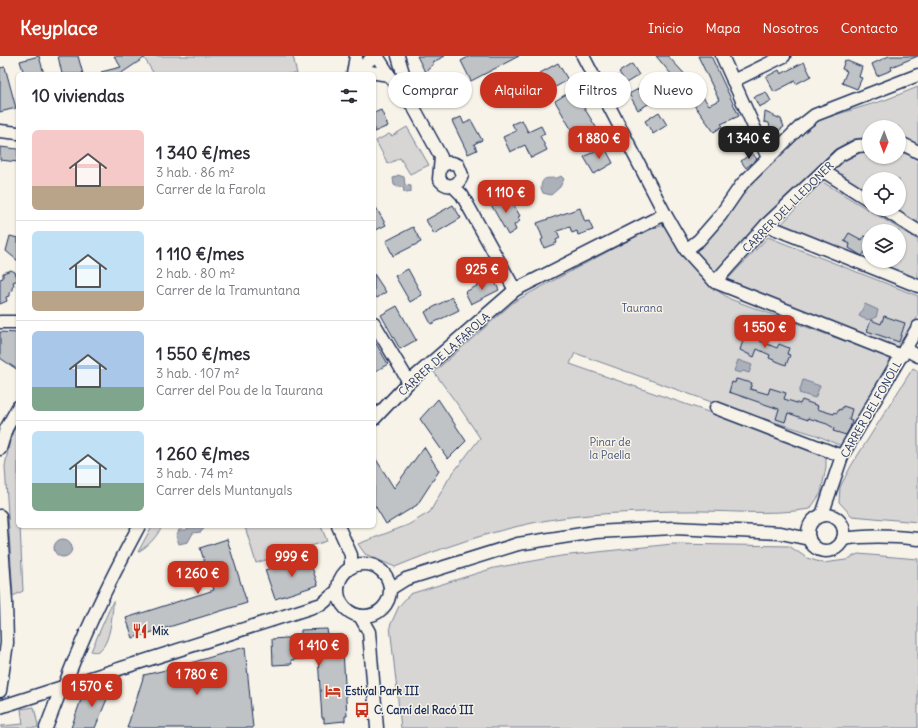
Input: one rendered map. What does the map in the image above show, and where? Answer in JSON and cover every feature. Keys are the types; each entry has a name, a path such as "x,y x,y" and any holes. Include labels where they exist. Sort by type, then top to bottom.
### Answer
{"street":[{"path":"354,72 356,56"},
{"path":"356,72 375,56 388,76"},
{"path":"398,56 403,72"},
{"path":"583,56 665,214 686,250 715,282 904,353 918,356"},
{"path":"722,56 768,158"},
{"path":"733,81 784,56"},
{"path":"376,73 388,76"},
{"path":"686,250 699,240 720,216 742,184 801,126 815,115 918,75"},
{"path":"414,108 444,162 458,165 462,172 456,184"},
{"path":"0,131 16,133"},
{"name":"CARRER DEL LLEDONER","path":"715,282 766,225 840,155 857,146 862,146"},
{"path":"906,146 918,152"},
{"path":"444,162 439,175 440,179 445,185 456,184"},
{"path":"823,171 862,196"},
{"path":"456,184 515,290"},
{"name":"CARRER DE LA FAROLA","path":"376,417 409,382 515,290 665,214"},
{"path":"894,216 918,231"},
{"path":"766,225 918,286"},
{"path":"0,322 16,322"},
{"path":"376,326 409,382"},
{"name":"CARRER DEL FONOLL","path":"828,516 830,494 842,456 918,327"},
{"path":"716,408 842,456"},
{"path":"0,449 6,428 16,410"},
{"path":"0,516 6,602 7,643 0,691"},
{"path":"866,536 844,527 838,519 828,516 812,522 809,533 817,548 823,551 835,548 843,540 866,536 918,539"},
{"path":"843,540 844,527"},
{"path":"46,728 71,666 114,573 138,528"},
{"path":"339,528 354,562"},
{"path":"390,589 410,578 518,544 595,532 674,528 809,533"},
{"path":"354,562 377,567 385,575 390,589 387,602 378,612 369,632"},
{"path":"354,562 341,577 337,591 339,600 344,608 349,612 360,616 378,612"},
{"path":"385,575 410,578"},
{"path":"0,707 322,604 337,591"},
{"path":"322,604 344,608"},
{"path":"360,616 369,632 377,728"}],"green space":[{"path":"143,56 293,56 297,72 153,72"},
{"path":"918,87 918,144 906,140 906,120 862,120 862,138 854,139 834,150 770,214 723,267 713,273 691,251 748,183 815,121 885,100"},
{"path":"407,127 429,165 410,174 400,158 388,164 376,141 389,134 392,136"},
{"path":"862,152 862,164 906,164 906,154 918,160 918,224 904,216 906,216 906,172 862,172 862,190 832,171 842,161"},
{"path":"821,181 862,206 862,216 879,216 892,224 862,224 862,259 780,226"},
{"path":"664,225 692,266 710,284 730,299 894,359 846,448 816,435 717,404 575,353 570,364 714,414 826,456 826,467 821,493 810,509 778,512 646,512 555,519 519,526 483,536 447,547 395,567 365,554 358,544 408,525 430,512 449,478 480,438 434,372 515,301 646,231"},
{"path":"906,233 918,240 918,282 884,268 906,268"},
{"path":"768,237 918,296 918,316 901,349 731,285 727,280"},
{"path":"913,368 918,371 918,522 852,516 839,502 840,487 851,466"},
{"path":"16,426 16,528 20,528 23,591 13,596 5,466 11,435"},
{"path":"151,528 161,528 152,541 138,552"},
{"path":"245,528 322,528 327,541 256,563"},
{"path":"672,544 789,546 807,558 823,563 846,560 858,554 918,559 918,728 401,728 390,626 399,606 410,594 494,568 561,556"},
{"path":"113,601 112,620 109,635 100,650 96,652 91,651"},
{"path":"34,707 38,725 37,728 1,728 1,726 23,724 21,709"}],"shaded area":[{"path":"398,175 404,177 405,185 411,186 411,192 404,192 403,187 394,185 393,178"},
{"path":"561,176 564,179 560,187 551,195 543,193 541,188 543,180 558,178"},
{"path":"865,304 878,310 876,317 868,320 859,316"},
{"path":"738,360 752,365 749,373 734,371"},
{"path":"803,380 820,386 815,398 799,393"},
{"path":"188,528 204,528 201,532 193,533 188,542 179,544 176,536 179,530 186,530"},
{"path":"63,539 69,542 72,548 69,554 63,557 57,554 54,548 57,542"}],"building":[{"path":"39,56 43,72 23,72 20,61"},
{"path":"58,56 78,56 82,72 62,72"},
{"path":"114,56 147,56 123,72 101,72 121,67"},
{"path":"417,56 445,56 433,62 433,65 425,72"},
{"path":"470,56 519,56 488,72 480,72 480,76 472,80 472,72 466,72 461,61"},
{"path":"656,56 668,56 683,72 669,72"},
{"path":"698,56 711,56 739,116 721,124 723,126 714,132 696,108 707,108 707,102 709,105 719,100 707,72"},
{"path":"889,56 918,56 891,67 892,70 877,76 872,64"},
{"path":"845,60 862,67 859,77 862,78 857,89 842,83 847,71 842,69"},
{"path":"804,62 811,76 796,84 795,81 774,92 766,77 779,70 781,74"},
{"path":"558,63 565,75 565,82 557,86 557,72 542,72"},
{"path":"632,64 639,75 631,80 631,72 619,72"},
{"path":"5,67 16,108 0,112 0,68"},
{"path":"639,89 639,108 641,108 638,110 631,98 631,93"},
{"path":"766,92 771,101 759,107 754,97"},
{"path":"565,95 565,108 584,108 599,132 579,143 557,104 557,100"},
{"path":"381,110 388,126 376,131 376,112"},
{"path":"659,112 667,125 653,134 645,121"},
{"path":"765,112 781,119 784,127 778,131 770,128 769,123 764,122"},
{"path":"461,117 464,124 471,120 482,140 474,144 477,150 468,154 452,121"},
{"path":"522,120 528,132 541,126 545,134 540,136 547,150 531,158 525,145 510,152 503,137 516,131 512,124"},
{"path":"604,146 613,163 594,174 584,157"},
{"path":"0,147 16,149 16,162 0,160"},
{"path":"752,153 757,159 746,168 741,161"},
{"path":"499,196 501,201 507,198 509,201 511,200 520,216 518,217 520,221 514,225 516,230 508,235 489,201"},
{"path":"453,205 461,218 434,234 426,220"},
{"path":"376,208 386,225 376,230"},
{"path":"580,208 585,222 589,221 593,230 578,235 577,231 572,233 570,227 557,231 560,238 556,240 557,243 544,248 541,240 543,239 537,223"},
{"path":"413,227 421,242 393,256 386,241"},
{"path":"849,233 862,240 862,256 849,248 850,244 844,241"},
{"path":"10,236 16,238 16,259 6,251"},
{"path":"408,269 422,295 410,302 395,276"},
{"path":"11,270 15,272 16,281 13,282 14,285 12,291 9,293 9,296 6,297 7,301 0,304 0,279 3,278 3,273"},
{"path":"376,277 386,292 377,298 376,297"},
{"path":"493,278 499,290 471,304 465,292"},
{"path":"452,297 459,310 431,324 425,312"},
{"path":"397,306 416,340 400,349 381,315"},
{"path":"884,316 905,323 899,342 867,331 871,320 881,324"},
{"path":"0,332 16,333 16,369 0,358"},
{"path":"745,334 754,338 755,336 761,339 760,341 777,348 779,344 789,348 787,354 790,355 786,365 769,358 770,355 757,349 754,357 740,350"},
{"path":"376,343 388,364 376,371"},
{"path":"736,379 752,383 750,389 768,394 770,388 786,393 784,399 800,404 802,400 818,406 817,409 830,413 837,413 843,406 852,409 849,420 852,421 850,428 846,435 833,431 834,428 827,424 808,418 808,420 788,413 785,422 776,419 779,409 729,392 732,382 735,383"},
{"path":"438,399 466,441 448,459 420,419"},
{"path":"424,447 439,471 417,505 386,524 376,507 376,459 394,488"},
{"path":"227,539 247,603 133,638 126,618 214,590 200,548"},
{"path":"308,556 318,585 275,599 265,570"},
{"name":"Estival Park III","path":"327,629 328,636 342,635 347,716 345,716 345,721 324,723 324,718 322,718 318,658 291,660 292,664 273,665 272,639 301,637 301,630"},
{"path":"245,647 253,728 127,728 144,675"},
{"path":"114,682 95,728 71,728 83,694"}],"place":[{"name":"Mix","path":"140,631"},
{"name":"Estival Park III","path":"333,691"},
{"name":"C. Camí del Racó III","path":"362,710"}],"park label":[{"name":"Taurana","path":"642,308"},
{"name":"Pinar de la Paella","path":"610,448"}]}
